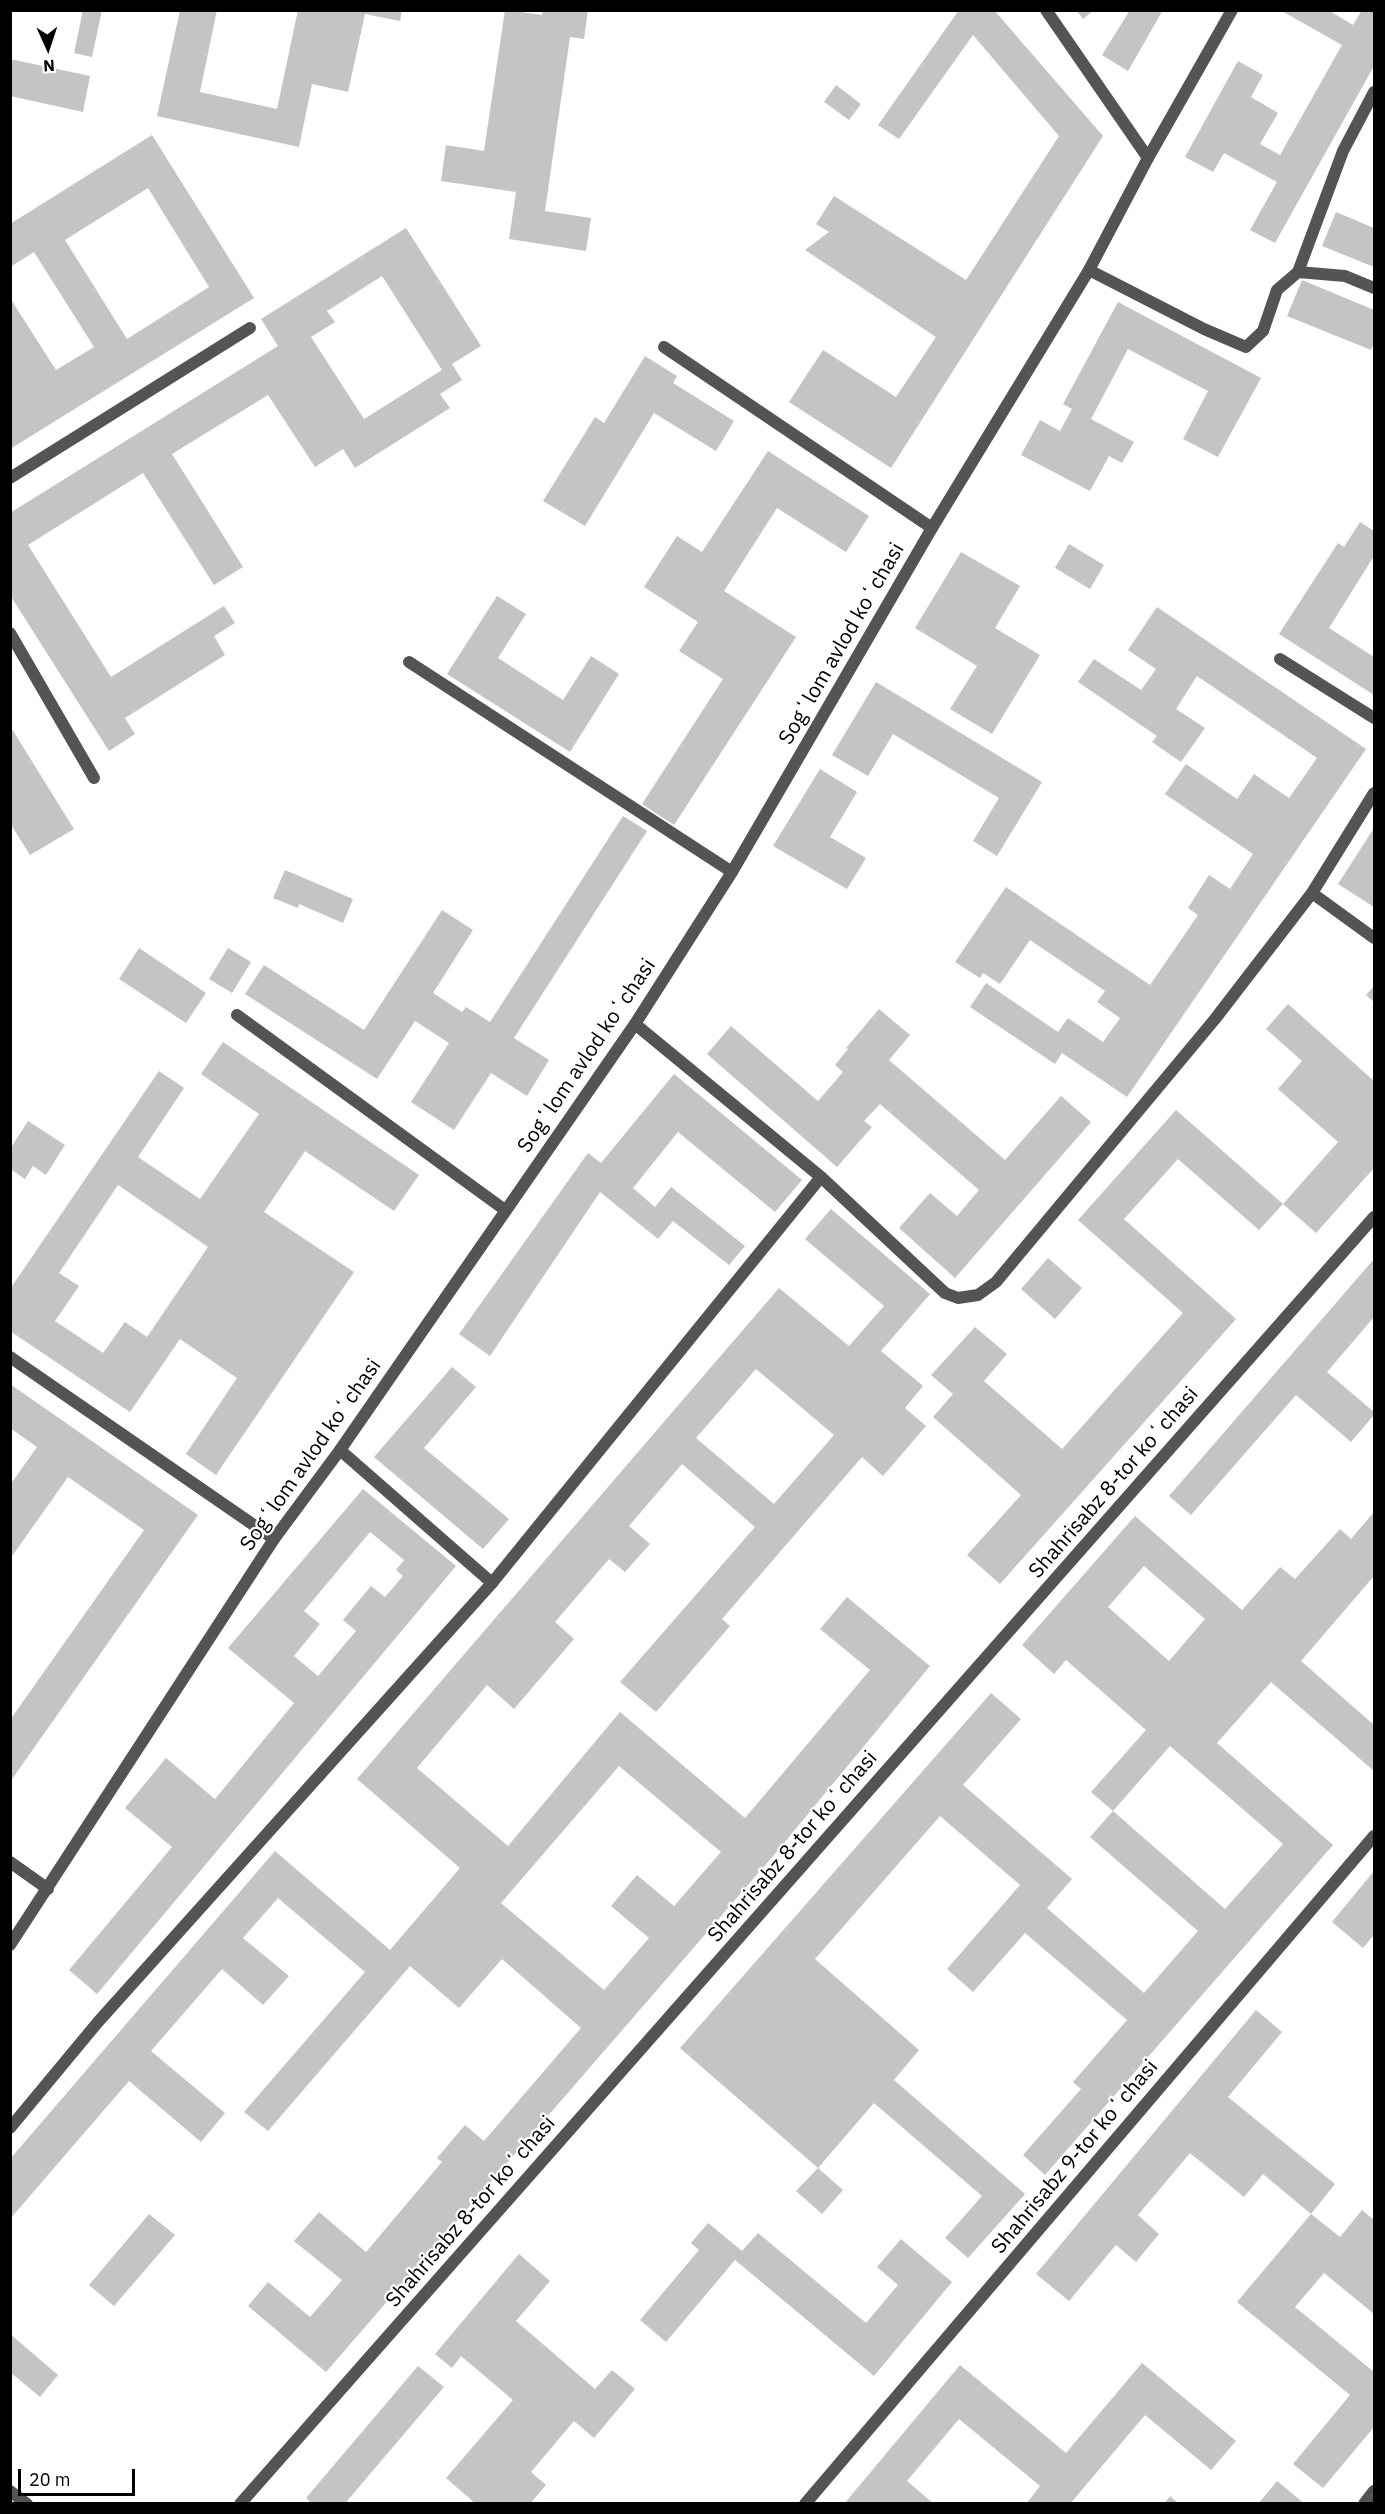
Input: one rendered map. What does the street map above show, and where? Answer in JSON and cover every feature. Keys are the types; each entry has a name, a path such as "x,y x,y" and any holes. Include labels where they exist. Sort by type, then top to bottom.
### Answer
{"street":[{"path":"1046,10 1148,158"},
{"name":"Sogʻlom avlod koʻchasi","path":"10,1945 274,1539 340,1450 635,1024 732,872 932,528 1089,270 1148,158 1232,10"},
{"path":"1089,270 1204,329 1246,346 1263,331 1277,290 1298,272 1343,151 1374,92"},
{"path":"1298,272 1345,276 1374,288"},
{"path":"10,478 250,328"},
{"path":"664,347 932,528"},
{"path":"10,633 94,778"},
{"path":"1280,659 1374,718"},
{"path":"409,662 732,872"},
{"path":"635,1024 821,1177 945,1293 958,1298 978,1295 996,1282 1208,1028 1312,893 1374,793"},
{"path":"1312,893 1374,938"},
{"path":"237,1015 505,1210"},
{"path":"10,2128 98,2022 492,1583 821,1177"},
{"name":"Shahrisabz 8-tor koʻchasi","path":"240,2504 1374,1217"},
{"path":"10,1357 274,1539"},
{"path":"340,1450 492,1583"},
{"name":"Shahrisabz 9-tor koʻchasi","path":"805,2504 1374,1836"},
{"path":"10,1862 48,1889"},
{"path":"10,2491 27,2504"},
{"path":"1364,2504 1374,2491"}],"building":[{"path":"83,10 102,10 92,57 74,53"},
{"path":"180,10 217,10 200,92 277,109 298,10 402,10 400,21 365,14 348,92 312,84 299,147 157,116"},
{"path":"505,10 542,15 543,10 588,10 584,39 570,37 545,211 591,218 586,251 509,239 516,192 441,181 446,145 484,151"},
{"path":"959,10 994,10 1103,136 891,468 789,402 823,350 896,397 936,337 805,250 829,232 816,224 834,196 966,280 1059,136 973,35 899,139 878,125"},
{"path":"1076,10 1094,10 1083,19"},
{"path":"1130,10 1163,10 1128,71 1102,55"},
{"path":"1280,10 1328,10 1353,25 1362,10 1374,10 1374,66 1275,243 1250,230 1277,182 1224,153 1213,172 1185,157 1238,61 1263,75 1251,97 1278,113 1260,144 1280,155 1342,45"},
{"path":"10,59 90,76 83,112 10,96"},
{"path":"836,85 861,104 849,120 824,102"},
{"path":"152,135 254,298 10,449 10,298 56,370 94,347 34,252 10,267 10,224","holes":["148,188 209,287 127,339 65,240"]},
{"path":"1336,212 1374,228 1374,267 1322,246"},
{"path":"406,228 481,346 452,364 462,380 440,394 450,408 355,468 343,449 315,467 268,395 172,454 243,567 214,585 143,473 28,545 111,677 224,606 235,623 214,636 225,655 125,718 135,734 109,751 10,595 10,513 278,346 261,319","holes":["382,276 442,370 364,419 311,337 335,322 327,311"]},
{"path":"1302,280 1374,310 1374,342 1371,350 1287,316"},
{"path":"1118,302 1261,378 1218,457 1183,439 1208,391 1128,349 1091,419 1134,442 1122,463 1109,456 1090,491 1021,455 1040,420 1060,431 1072,409 1063,404"},
{"path":"645,356 677,376 673,383 734,421 716,451 654,413 585,526 543,501 595,417 604,423"},
{"path":"768,451 869,516 846,552 777,508 724,591 796,637 674,825 642,804 723,679 679,651 698,622 644,587 677,536 702,552"},
{"path":"1360,522 1374,531 1374,556 1329,628 1374,657 1374,695 1279,634 1338,543 1344,547"},
{"path":"1069,544 1104,565 1090,589 1055,568"},
{"path":"961,552 1020,586 995,628 1040,655 992,734 950,709 977,666 915,628"},
{"path":"497,596 526,614 498,658 563,700 591,656 619,674 570,752 447,674"},
{"path":"1157,607 1366,749 1127,1097 1062,1053 1055,1064 970,1007 986,983 1058,1032 1068,1018 1103,1042 1120,1018 1097,1002 1105,991 1030,940 1000,984 983,973 980,978 955,962 1006,887 1150,985 1198,915 1188,908 1209,875 1230,889 1253,854 1165,794 1186,764 1237,799 1254,774 1289,798 1317,758 1197,676 1176,709 1205,728 1181,762 1152,742 1157,736 1078,682 1094,659 1141,690 1156,669 1128,650"},
{"path":"876,682 1042,782 997,856 973,841 999,798 893,734 868,776 832,755"},
{"path":"10,726 74,829 30,855 10,823"},
{"path":"820,769 857,792 830,837 866,858 847,889 773,846"},
{"path":"623,816 647,831 514,1038 549,1060 527,1096 491,1073 454,1130 411,1102 449,1043 415,1021 377,1079 245,994 264,965 364,1030 442,910 473,930 433,993 462,1012 466,1007 490,1022"},
{"path":"1374,828 1374,907 1338,884"},
{"path":"285,870 353,899 343,923 299,904 298,908 273,898"},
{"path":"139,948 206,993 186,1023 119,979"},
{"path":"228,948 251,962 232,993 209,979"},
{"path":"1374,986 1374,1002 1366,995"},
{"path":"1288,1004 1374,1081 1374,1168 1316,1233 1283,1204 1338,1142 1278,1089 1302,1061 1266,1029"},
{"path":"879,1009 910,1035 889,1060 1005,1160 1061,1096 1091,1122 955,1278 899,1228 930,1193 957,1216 979,1190 880,1104 864,1121 872,1127 837,1167 707,1054 731,1026 818,1101 843,1072 835,1065 848,1049 846,1048"},
{"path":"223,1042 419,1175 394,1211 305,1151 264,1212 354,1272 216,1475 186,1454 237,1378 180,1339 130,1412 10,1331 10,1289 159,1071 184,1088 138,1157 200,1199 259,1114 201,1074","holes":["118,1185 208,1247 147,1337 125,1322 103,1353 55,1321 79,1286 59,1273"]},
{"path":"674,1074 802,1180 775,1212 678,1132 633,1188 655,1207 671,1187 745,1246 729,1265 673,1221 658,1239 600,1192 490,1356 459,1334 588,1153 601,1163"},
{"path":"1176,1110 1283,1204 1259,1230 1178,1159 1124,1219 1236,1319 1000,1584 967,1555 1021,1495 933,1417 953,1394 931,1375 975,1327 1007,1354 984,1381 1062,1449 1183,1313 1078,1220"},
{"path":"28,1121 65,1145 46,1175 33,1166 25,1179 12,1170 10,1172 10,1149"},
{"path":"831,1209 930,1294 881,1351 923,1386 905,1408 926,1426 883,1476 862,1457 722,1619 730,1626 656,1712 620,1682 755,1527 682,1464 629,1526 650,1544 625,1572 609,1559 555,1622 574,1639 514,1709 487,1685 417,1768 508,1846 620,1712 745,1818 870,1670 820,1629 847,1597 930,1666 780,1848 326,2372 248,2306 268,2282 310,2317 342,2280 294,2241 319,2212 366,2252 442,2162 437,2158 465,2125 484,2141 581,2028 502,1959 459,2008 410,1966 268,2131 244,2112 365,1972 278,1898 243,1938 289,1976 263,2005 222,1969 151,2051 225,2113 201,2142 129,2081 10,2219 10,2159 275,1851 390,1950 460,1868 357,1779 779,1288 849,1346 884,1306 805,1239","holes":["756,1369 834,1435 774,1504 696,1438","619,1766 721,1852 674,1906 637,1875 611,1906 649,1938 604,1990 501,1903"]},
{"path":"1048,1258 1082,1288 1055,1319 1021,1289"},
{"path":"1374,1259 1374,1317 1327,1372 1374,1412 1374,1415 1351,1442 1296,1395 1191,1515 1169,1496"},
{"path":"452,1367 476,1387 424,1448 509,1519 483,1549 374,1457"},
{"path":"10,1384 198,1515 10,1782 10,1720 144,1530 68,1477 10,1559 10,1485 37,1447 10,1428"},
{"path":"363,1489 456,1566 97,1994 69,1970 172,1847 125,1808 166,1758 215,1799 294,1703 228,1648","holes":["370,1532 404,1560 396,1570 403,1576 385,1597 371,1586 343,1620 356,1631 318,1676 294,1656 320,1624 304,1611"]},
{"path":"1374,1512 1374,1576 1301,1661 1374,1725 1374,1771 1271,1682 1217,1743 1333,1845 1045,2175 1023,2155 1081,2089 1073,2082 1127,2020 1025,1933 973,1992 947,1969 1020,1885 940,1816 815,1959 919,2050 894,2080 1025,2194 968,2258 945,2238 982,2196 874,2103 818,2168 680,2048 991,1693 1021,1719 963,1785 1072,1879 1047,1908 1144,1993 1198,1931 1090,1837 1113,1811 1091,1792 1146,1730 1066,1660 1054,1674 1022,1645 1135,1516 1242,1610 1280,1567 1295,1579 1340,1529 1351,1539","holes":["1144,1566 1205,1619 1169,1661 1108,1607","1170,1746 1283,1844 1225,1909 1113,1811"]},
{"path":"1374,1871 1374,1935 1363,1948 1332,1922"},
{"path":"1256,2010 1282,2032 1228,2097 1335,2184 1311,2214 1263,2174 1244,2197 1190,2153 1138,2215 1159,2234 1136,2262 1116,2245 1069,2301 1036,2274"},
{"path":"818,2168 843,2190 822,2214 796,2191"},
{"path":"1362,2210 1374,2220 1374,2314 1324,2273 1295,2307 1374,2372 1374,2427 1323,2488 1293,2464 1350,2395 1237,2302 1311,2214 1340,2237"},
{"path":"149,2214 175,2235 114,2306 89,2285"},
{"path":"708,2223 742,2251 758,2233 866,2323 898,2285 877,2267 901,2239 952,2282 874,2376 735,2260 666,2342 640,2320 699,2250 691,2243"},
{"path":"519,2254 550,2281 516,2321 595,2389 612,2370 635,2389 594,2438 574,2421 531,2472 546,2485 530,2504 476,2504 446,2478 513,2400 461,2356 452,2368 435,2354"},
{"path":"10,2334 58,2375 40,2397 10,2372"},
{"path":"1142,2363 1236,2441 1211,2470 1145,2415 1070,2504 1026,2504 1040,2486 959,2419 907,2481 934,2504 844,2504 960,2365 1066,2453"},
{"path":"418,2366 444,2387 347,2501 350,2504 312,2504 306,2498"},
{"path":"1277,2481 1305,2504 1258,2504"},
{"path":"1170,2496 1179,2504 1164,2504"}]}
